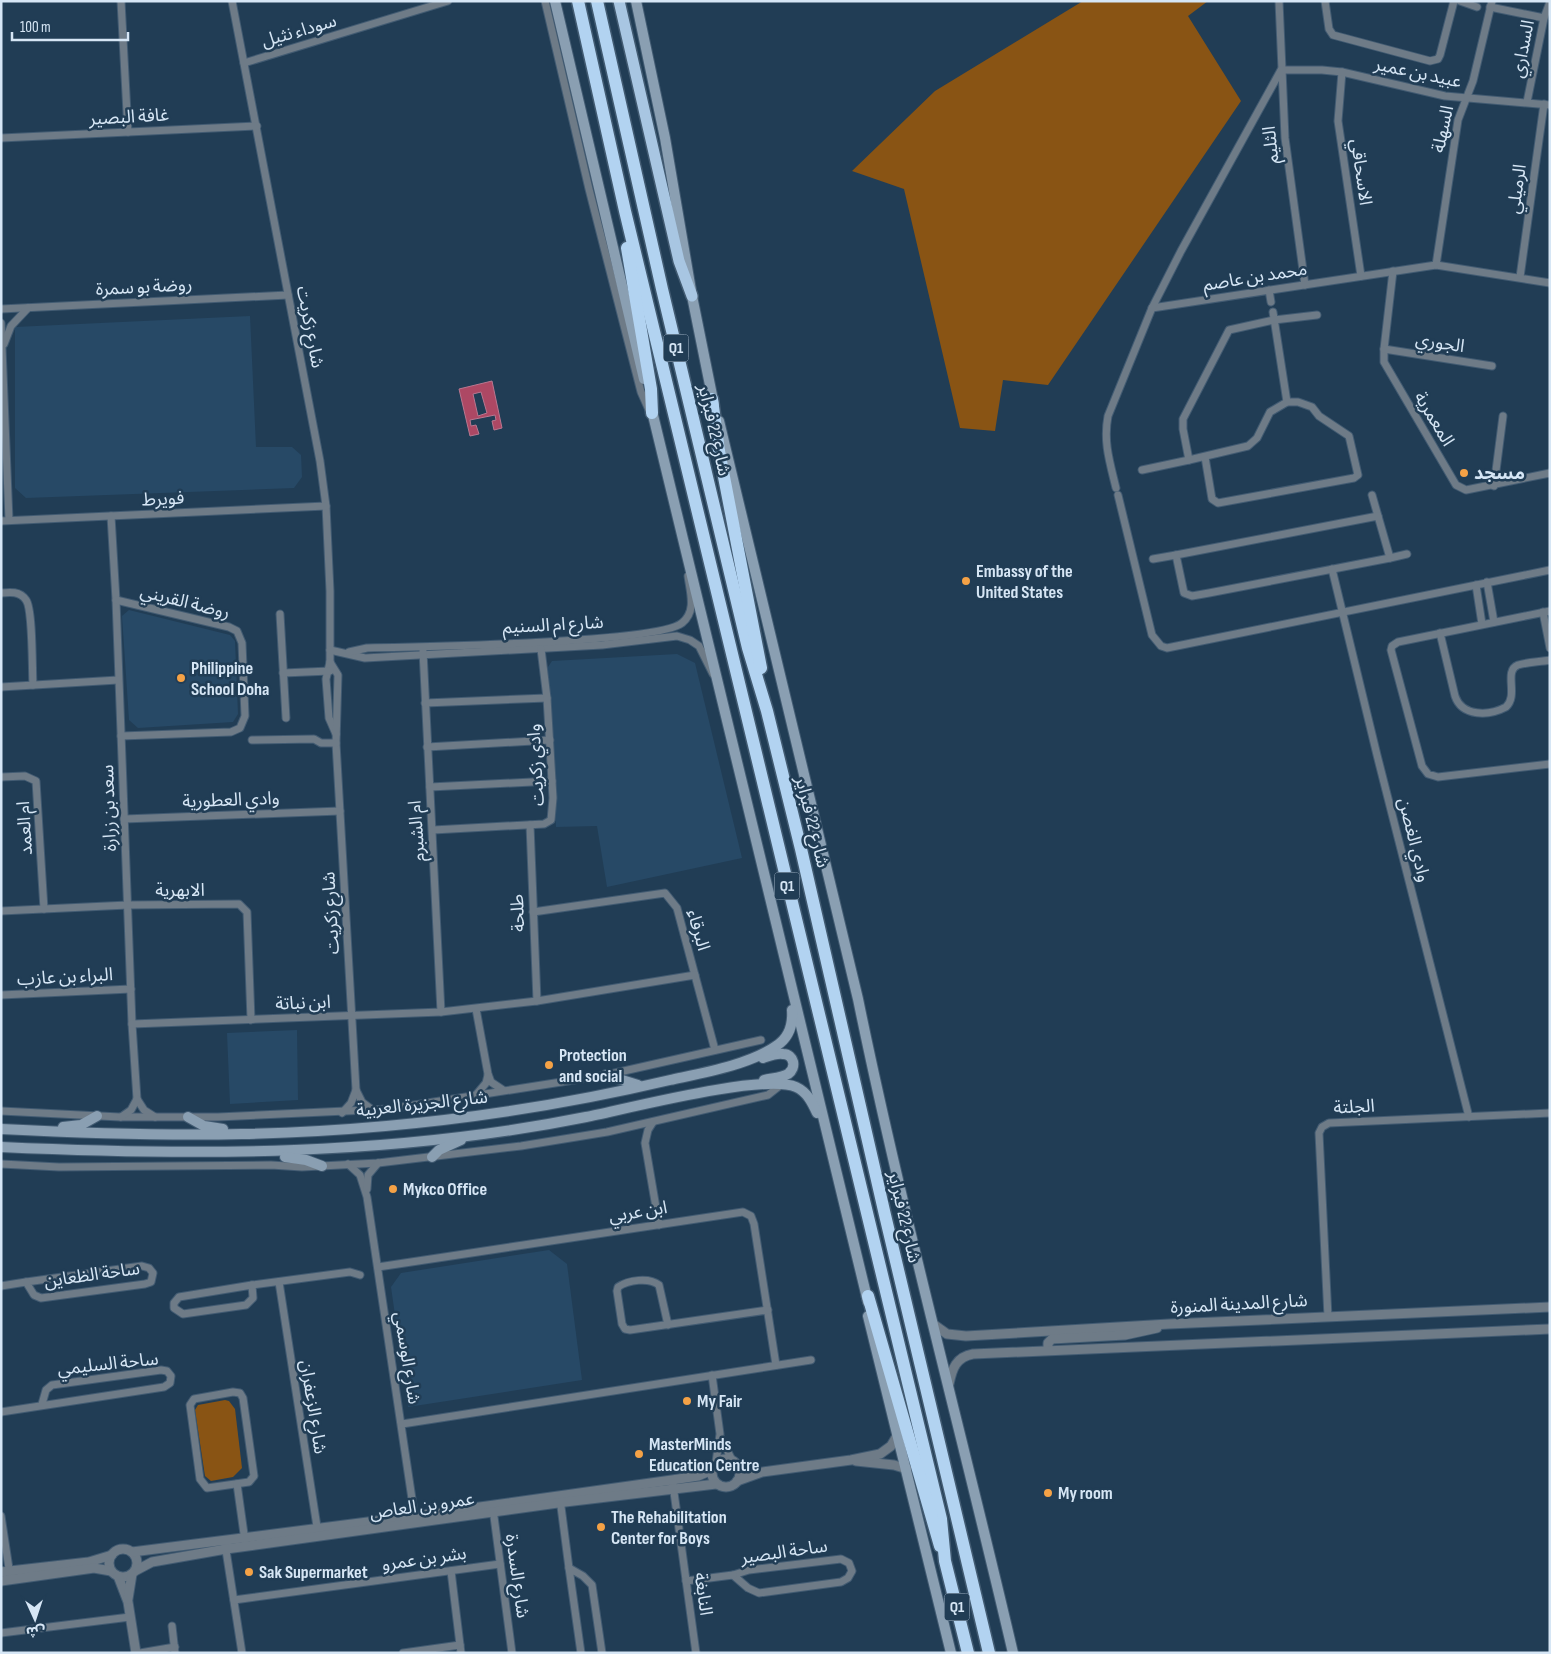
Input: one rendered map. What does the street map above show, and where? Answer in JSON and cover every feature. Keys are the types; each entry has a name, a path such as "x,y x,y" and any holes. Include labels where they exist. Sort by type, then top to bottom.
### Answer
{"highway":[{"name":"شارع 22 فبراير","path":"578,1 625,211 937,1502 944,1536 944,1561 968,1653"},
{"name":"شارع 22 فبراير","path":"597,1 666,308 746,638 762,693 832,978 885,1215 990,1653"},
{"path":"619,1 679,261 692,296"},
{"path":"625,211 627,251 651,389 652,413"},
{"path":"712,399 719,450 758,647 762,693"},
{"path":"868,1296 944,1561"}],"main road":[{"path":"555,1 824,1128 868,1296 868,1319 907,1469 951,1653"},
{"name":"شارع 22 فبراير","path":"636,1 665,138 712,399 729,454 933,1324 1013,1653"},
{"name":"شارع الجزيرة العربية","path":"1,1129 51,1132 243,1134 335,1130 470,1116 557,1103 711,1071 756,1056 777,1046 788,1034 792,1018 791,990"},
{"path":"705,1092 728,1085 784,1076 792,1070 794,1063 788,1055 781,1054 711,1071"},
{"path":"606,1075 644,1086"},
{"name":"شارع الجزيرة العربية","path":"1,1147 194,1154 249,1153 386,1145 480,1134 579,1118 705,1092 782,1084 796,1087 808,1096 824,1128"},
{"path":"51,1132 87,1123 97,1116"},
{"path":"188,1117 204,1126 243,1134"},
{"path":"432,1157 439,1150 480,1134"},
{"path":"249,1153 299,1158 322,1166"}],"street":[{"path":"121,1 128,132"},
{"name":"شارع زكريت","path":"232,1 258,126 288,295 317,441 326,506 330,650 330,662 326,672 328,718 336,734"},
{"name":"سوداء نثيل","path":"244,63 448,1"},
{"path":"545,1 589,189 638,382 643,398 652,413"},
{"name":"الثليم","path":"1279,1 1280,70 1285,138 1305,285"},
{"path":"1325,1 1328,24 1333,35 1430,61 1438,59 1440,55 1454,1"},
{"path":"1460,1 1477,7"},
{"name":"السداري","path":"1528,102 1544,18 1550,2"},
{"path":"1491,4 1544,18"},
{"name":"السهلة","path":"1436,265 1458,120 1473,81 1491,4"},
{"path":"1280,70 1152,308 1108,416 1105,433 1106,446 1152,635 1161,646 1174,648 1550,570"},
{"name":"عبيد بن عمير","path":"1280,70 1342,72 1465,99 1528,102 1547,105"},
{"name":"الاسحاقي","path":"1342,72 1338,121 1361,276"},
{"name":"الرميلي","path":"1520,277 1547,105"},
{"name":"غافة البصير","path":"1,138 258,126"},
{"name":"محمد بن عاصم","path":"1152,308 1436,265 1550,283"},
{"name":"المعمرية","path":"1393,271 1384,349 1386,368 1456,485 1466,490 1494,486 1550,473"},
{"path":"1269,290 1271,302"},
{"name":"روضة بو سمرة","path":"1,308 288,295"},
{"path":"2,351 11,326 29,307"},
{"path":"1189,460 1183,430 1183,419 1226,334 1235,327 1273,316 1317,315"},
{"path":"1273,316 1287,402"},
{"path":"1,323 5,521"},
{"name":"الجوري","path":"1384,349 1492,366"},
{"path":"1142,470 1248,446 1257,438 1270,412 1287,402 1298,402 1312,407 1319,416 1349,436 1358,472 1354,478 1214,502 1205,457"},
{"path":"1494,486 1502,416"},
{"path":"1372,495 1390,558"},
{"name":"فويرط","path":"5,521 326,506"},
{"name":"سعد بن زرارة","path":"111,516 116,600 132,1024 137,1099"},
{"path":"1153,559 1378,516"},
{"name":"شارع ام السنيم","path":"330,650 349,652 364,658 423,651 613,637 675,628 685,620 691,608 686,551"},
{"path":"1176,555 1184,593 1192,596 1407,554"},
{"name":"وادي الغصن","path":"1332,569 1469,1117"},
{"path":"1487,582 1494,622"},
{"path":"1476,585 1482,624"},
{"path":"1,593 14,592 21,595 29,606 33,685"},
{"name":"روضة القريني","path":"116,600 229,627 237,631 242,643 245,707 244,721 236,731 121,736"},
{"path":"1550,648 1547,612 1398,642 1392,648 1426,772 1438,777 1550,764"},
{"path":"280,614 286,718"},
{"path":"1440,633 1456,701 1468,712 1479,713 1506,708 1513,696 1511,675 1513,668 1519,665 1550,660"},
{"name":"شارع ام السنيم","path":"423,651 602,645 681,636 699,646 718,680"},
{"name":"وادي زكريت","path":"433,830 530,825 547,823 552,817 550,740 542,648"},
{"name":"ام الشبرم","path":"423,651 441,1012"},
{"path":"330,662 337,671"},
{"path":"283,673 337,671"},
{"name":"شارع زكريت","path":"337,671 338,714 336,743 356,1090"},
{"path":"1,687 118,680"},
{"path":"425,703 547,698"},
{"path":"252,740 314,739 323,744 336,743"},
{"path":"427,747 550,740"},
{"name":"ام العمد","path":"1,777 25,776 36,781 44,909"},
{"path":"430,787 552,781"},
{"name":"وادي العطورية","path":"124,820 340,811"},
{"name":"طلحة","path":"530,825 537,1000"},
{"name":"البرقاء","path":"533,912 647,894 665,893 677,908 715,1050"},
{"name":"الابهرية","path":"1,911 128,905 239,904 247,912 251,1020"},
{"name":"ابن نباتة","path":"132,1024 352,1016 476,1009 695,975"},
{"name":"البراء بن عازب","path":"1,995 131,989"},
{"path":"476,1009 488,1074 491,1082 498,1088 506,1091"},
{"name":"شارع الجزيرة العربية","path":"1,1111 120,1117 342,1113 424,1105 606,1075 761,1040"},
{"path":"475,1096 486,1083 488,1074"},
{"path":"1,1164 59,1167 322,1166 378,1163 521,1146 634,1127 768,1095 782,1084"},
{"path":"356,1090 362,1102 374,1110"},
{"path":"342,1113 351,1102 356,1090"},
{"path":"120,1117 131,1110 137,1099 144,1110 155,1117"},
{"name":"الجلتة","path":"1328,1317 1320,1130 1329,1123 1550,1113"},
{"path":"652,1122 646,1134 645,1143 659,1225"},
{"path":"634,1127 645,1143"},
{"name":"شارع الوسمي","path":"367,1196 368,1175 378,1163"},
{"name":"شارع الوسمي","path":"348,1164 360,1174 367,1196 415,1520"},
{"name":"ابن عربي","path":"378,1267 659,1225 731,1212 743,1212 751,1216 776,1366"},
{"name":"ساحة الظعاين","path":"1,1286 26,1282 142,1266 149,1268 153,1273 151,1282 145,1284 41,1298 32,1294 26,1282"},
{"path":"252,1285 253,1298 243,1306 183,1314 174,1308 174,1303 179,1297 252,1285 350,1272 360,1275"},
{"path":"668,1325 659,1284 647,1280 618,1287 617,1291 625,1328 668,1325 768,1310"},
{"name":"شارع الزعفران","path":"279,1282 317,1532"},
{"name":"شارع المدينة المنورة","path":"933,1324 947,1334 966,1336 1169,1324 1550,1307"},
{"path":"1048,1350 1048,1343 1052,1339 1136,1334 1169,1324"},
{"path":"949,1384 955,1364 966,1355 1550,1329"},
{"path":"402,1424 811,1360"},
{"name":"ساحة السليمي","path":"1,1412 42,1404 164,1388 170,1383 171,1376 167,1371 161,1370 52,1385 47,1388 42,1404"},
{"path":"712,1376 720,1434 732,1460 739,1468 762,1472"},
{"path":"233,1392 240,1393 243,1398 254,1476 249,1482 237,1484 207,1488 201,1482 189,1407 194,1399 233,1392"},
{"path":"720,1434 712,1477 716,1484 727,1488 737,1481 762,1472 851,1460 886,1451 896,1441 898,1434"},
{"path":"714,1466 721,1460 732,1460"},
{"path":"851,1460 894,1465 907,1469"},
{"name":"عمرو بن العاص","path":"673,1484 698,1476 714,1466"},
{"path":"737,1481 739,1468"},
{"path":"237,1484 245,1542"},
{"name":"عمرو بن العاص","path":"134,1572 152,1562 245,1542 673,1484 716,1484"},
{"name":"النابغة","path":"673,1484 696,1653"},
{"path":"560,1499 581,1653"},
{"name":"شارع السدرة","path":"492,1508 512,1653"},
{"path":"1,1516 6,1576"},
{"path":"226,1545 242,1653"},
{"name":"عمرو بن العاص","path":"132,1552 226,1545"},
{"path":"6,1576 89,1562 112,1555 121,1549 132,1552 138,1563 134,1572 128,1602"},
{"path":"112,1555 109,1563 128,1602 136,1653"},
{"name":"ساحة البصير","path":"686,1581 733,1575 749,1570 841,1559 849,1563 852,1571 850,1576 844,1581 759,1593 748,1588 733,1575"},
{"name":"بشر بن عمرو","path":"234,1600 500,1564"},
{"path":"6,1576 94,1568 125,1577 134,1572"},
{"path":"569,1568 583,1576 592,1585 602,1653"},
{"path":"451,1571 461,1653"},
{"path":"1,1633 130,1617"},
{"path":"140,1653 175,1650 172,1626"},
{"path":"403,1653 460,1645"}],"shaded area":[{"path":"1083,1 1208,1 1188,16 1241,101 1048,385 1003,380 995,431 960,428 904,189 852,171 935,91"},
{"path":"250,316 256,447 292,447 301,455 302,477 294,488 26,498 15,488 15,327"},
{"path":"492,381 502,428 494,430 492,421 496,420 495,415 470,420 471,426 476,425 479,434 470,436 459,389","holes":["481,392 487,413 478,416 473,394"]},
{"name":"Philippine School Doha","path":"129,610 230,635 235,641 238,714 233,722 138,728 129,720 122,616"},
{"path":"677,654 695,663 742,858 607,887 597,826 556,827 546,670 552,661"},
{"path":"297,1030 298,1100 230,1104 227,1033"},
{"path":"549,1250 567,1264 582,1380 408,1407 391,1287 401,1273"},
{"path":"225,1400 229,1401 235,1409 242,1468 233,1477 211,1481 205,1476 195,1410 198,1405"}],"place":[{"name":"مسجد","path":"1464,473"},
{"name":"Embassy of the United States","path":"966,581"},
{"name":"Philippine School Doha","path":"181,678"},
{"name":"Protection and social","path":"549,1065"},
{"name":"Mykco Office","path":"393,1189"},
{"name":"My Fair","path":"687,1401"},
{"name":"MasterMinds Education Centre","path":"639,1454"},
{"name":"My room","path":"1048,1493"},
{"name":"The Rehabilitation Center for Boys","path":"601,1527"},
{"name":"Sak Supermarket","path":"249,1572"}]}
